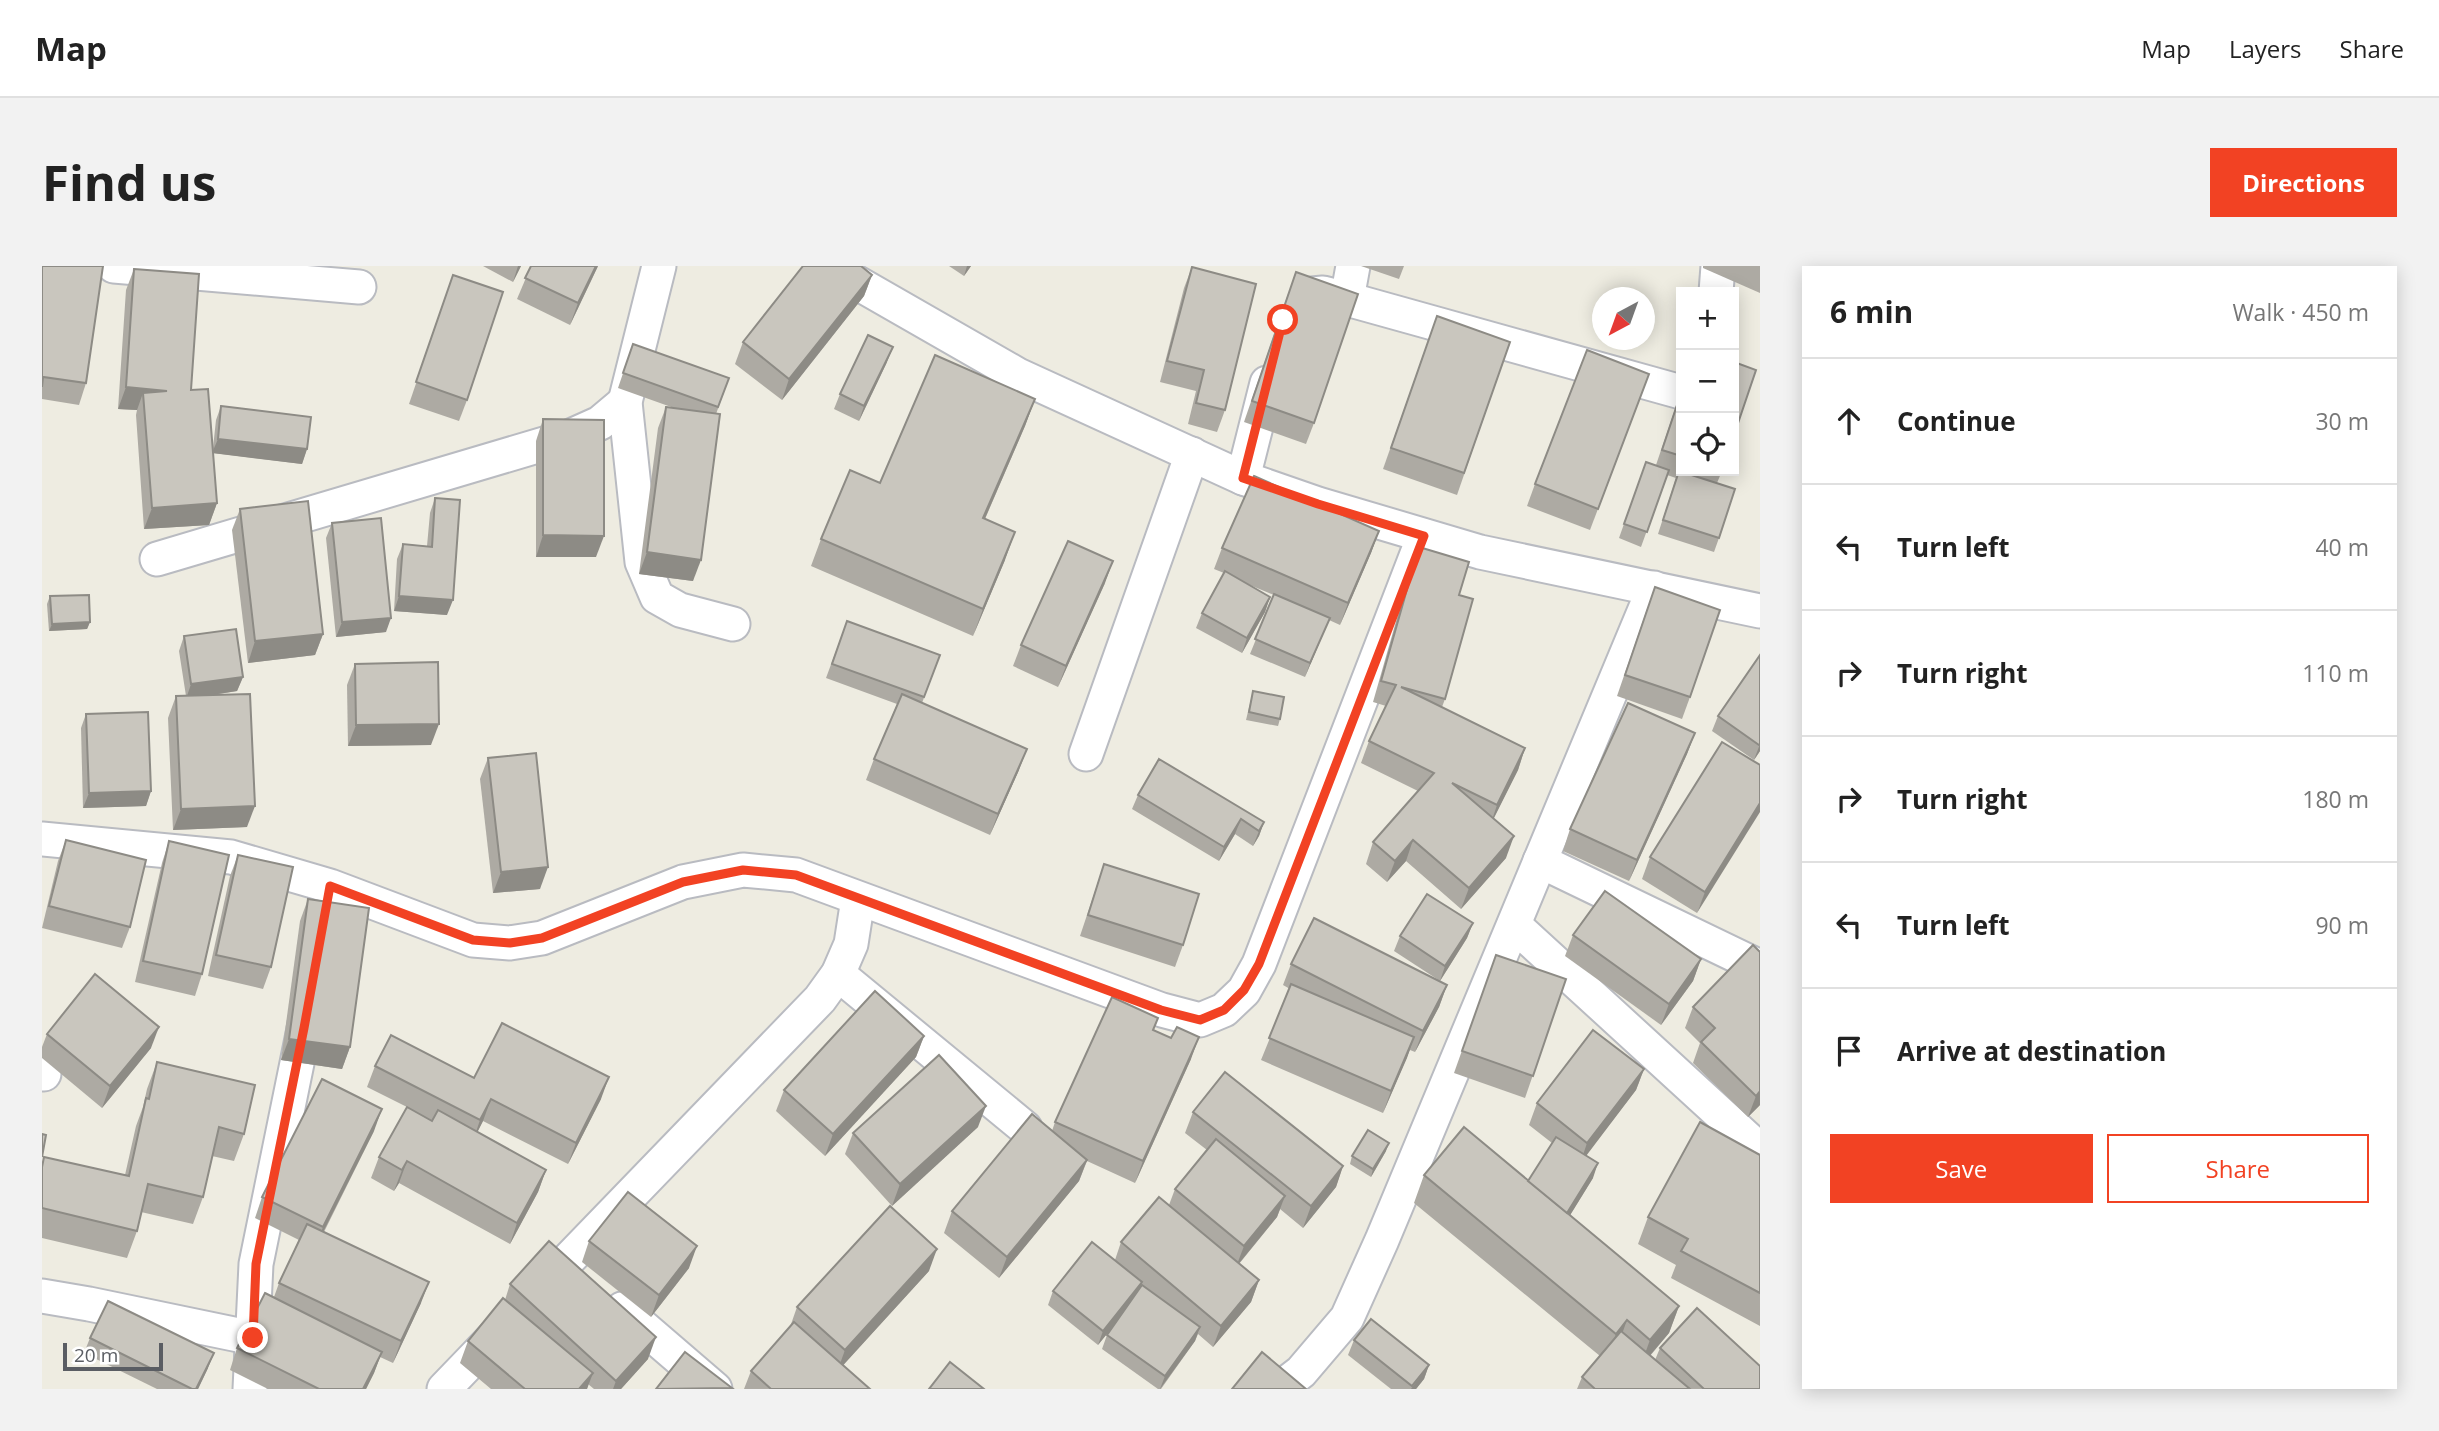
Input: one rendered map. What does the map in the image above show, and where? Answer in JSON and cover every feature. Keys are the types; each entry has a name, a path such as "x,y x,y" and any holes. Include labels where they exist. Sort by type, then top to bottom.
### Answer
{"street":[{"path":"114,266 359,287"},
{"path":"659,266 625,402 642,562 657,597 680,610 733,624"},
{"path":"1348,299 1353,266"},
{"path":"1716,287 1718,266"},
{"path":"835,268 1018,375 1243,478 1318,504 1480,552 1760,611"},
{"path":"1288,311 1293,303 1305,294 1323,293 1676,391"},
{"path":"1243,478 1273,359"},
{"path":"157,559 571,436 600,423 625,402"},
{"path":"1086,754 1192,454"},
{"path":"42,839 231,857 328,899 473,940 510,943 542,938 683,882 743,870 796,875 1161,1010 1200,1020 1224,1010 1244,990 1259,964 1424,536"},
{"path":"1279,1389 1301,1372 1347,1318 1388,1228 1654,588"},
{"path":"1540,861 1760,967"},
{"path":"444,1389 585,1277 820,999 838,974 851,944 858,899"},
{"path":"1514,925 1760,1150"},
{"path":"838,974 1025,1128"},
{"path":"250,1389 256,1264 311,989"},
{"path":"585,1277 715,1389"},
{"path":"42,1296 253,1338"}],"building":[{"path":"42,266 103,266 86,383 43,377 42,387"},
{"path":"531,266 596,266 578,303 525,278"},
{"path":"803,266 861,266 872,275 789,379 743,342"},
{"path":"1192,267 1256,284 1225,410 1196,403 1204,370 1167,361"},
{"path":"134,269 199,274 191,390 208,389 217,503 152,508 143,393 167,391 126,387"},
{"path":"1296,272 1358,294 1314,423 1252,401"},
{"path":"453,275 503,292 467,400 416,382"},
{"path":"1437,316 1510,342 1464,473 1391,448"},
{"path":"868,335 893,347 864,406 840,394"},
{"path":"633,344 729,378 718,407 623,373"},
{"path":"1587,350 1649,374 1598,509 1535,484"},
{"path":"935,355 1035,399 983,518 1015,532 983,609 821,539 850,470 880,483"},
{"path":"1739,364 1756,370 1739,420"},
{"path":"221,406 311,417 307,449 218,439"},
{"path":"666,407 720,414 701,560 647,552"},
{"path":"1676,408 1676,454 1662,450"},
{"path":"543,419 604,420 604,536 543,535"},
{"path":"1646,462 1669,470 1647,532 1624,524"},
{"path":"1254,476 1379,531 1348,603 1222,548"},
{"path":"1677,476 1695,476 1735,489 1719,538 1663,520"},
{"path":"435,498 460,500 453,600 399,596 403,544 432,547"},
{"path":"308,501 323,634 255,641 240,509"},
{"path":"381,518 391,618 342,622 332,523"},
{"path":"1068,541 1113,561 1066,666 1021,645"},
{"path":"1419,547 1469,562 1459,595 1473,599 1445,699 1401,687 1525,748 1497,805 1452,783 1514,836 1469,888 1413,840 1395,861 1373,842 1434,773 1369,741 1396,685 1381,681"},
{"path":"1225,571 1270,597 1247,638 1202,613"},
{"path":"1655,587 1720,610 1690,697 1625,675"},
{"path":"1274,594 1330,618 1310,663 1255,639"},
{"path":"89,595 90,622 52,624 50,596"},
{"path":"847,621 940,655 924,697 832,664"},
{"path":"236,629 243,677 191,684 184,636"},
{"path":"1760,655 1760,744 1759,745 1718,716"},
{"path":"438,662 439,724 356,725 355,664"},
{"path":"1253,691 1284,697 1280,719 1249,712"},
{"path":"250,694 255,806 181,809 176,696"},
{"path":"902,694 1027,749 998,814 874,759"},
{"path":"1628,703 1695,733 1637,860 1570,829"},
{"path":"148,712 151,791 89,793 86,714"},
{"path":"1722,742 1760,765 1760,803 1705,892 1650,857"},
{"path":"536,753 548,867 501,872 488,758"},
{"path":"1159,759 1264,822 1259,831 1241,819 1224,847 1138,795"},
{"path":"66,840 146,860 130,927 49,906"},
{"path":"169,841 229,855 202,974 143,961"},
{"path":"238,855 293,867 271,967 216,955"},
{"path":"1104,864 1199,894 1183,945 1088,915"},
{"path":"1605,891 1701,959 1669,1004 1573,935"},
{"path":"1427,894 1473,923 1445,966 1400,936"},
{"path":"308,899 369,908 350,1047 289,1039"},
{"path":"1314,918 1447,985 1423,1031 1291,964"},
{"path":"1753,945 1760,952 1760,1091 1756,1096 1701,1042 1715,1028 1693,1007"},
{"path":"1496,955 1566,979 1533,1076 1462,1051"},
{"path":"95,974 159,1027 110,1086 47,1034"},
{"path":"1291,984 1414,1037 1391,1091 1269,1038"},
{"path":"875,991 924,1036 833,1134 784,1090"},
{"path":"1112,997 1158,1018 1153,1030 1171,1038 1177,1027 1199,1037 1143,1161 1055,1122"},
{"path":"502,1023 609,1077 576,1143 491,1099 480,1120 375,1066 391,1035 474,1078"},
{"path":"1593,1030 1644,1069 1587,1143 1537,1103"},
{"path":"939,1055 986,1106 900,1184 853,1133"},
{"path":"157,1062 255,1085 244,1134 219,1127 203,1197 148,1184 137,1231 42,1208 44,1157 129,1176"},
{"path":"1225,1072 1343,1166 1311,1206 1193,1112"},
{"path":"322,1079 382,1109 323,1227 262,1197"},
{"path":"407,1107 432,1121 438,1110 546,1170 517,1223 407,1161 402,1170 379,1157"},
{"path":"1032,1114 1087,1160 1007,1257 952,1211"},
{"path":"1700,1122 1760,1155 1760,1293 1681,1251 1688,1239 1648,1217"},
{"path":"1464,1127 1679,1306 1650,1340 1627,1320 1616,1334 1424,1175"},
{"path":"1368,1130 1389,1143 1373,1169 1352,1156"},
{"path":"42,1134 46,1135 42,1157"},
{"path":"1556,1137 1598,1163 1567,1213 1528,1181"},
{"path":"1216,1139 1285,1196 1244,1246 1175,1189"},
{"path":"628,1192 697,1246 659,1295 589,1241"},
{"path":"1159,1197 1259,1280 1221,1326 1121,1242"},
{"path":"890,1206 937,1249 845,1350 797,1307"},
{"path":"307,1224 429,1282 401,1341 279,1283"},
{"path":"549,1241 656,1337 616,1381 510,1284"},
{"path":"1092,1242 1142,1282 1103,1331 1053,1291"},
{"path":"1142,1285 1200,1327 1165,1376 1107,1335"},
{"path":"265,1293 382,1352 363,1389 319,1389 237,1348"},
{"path":"503,1298 593,1373 579,1389 525,1389 468,1341"},
{"path":"108,1301 214,1353 196,1389 90,1338"},
{"path":"1697,1308 1760,1366 1760,1389 1704,1389 1660,1348"},
{"path":"1371,1319 1429,1365 1412,1386 1354,1340"},
{"path":"794,1322 870,1389 771,1389 751,1371"},
{"path":"1621,1331 1690,1389 1595,1389 1582,1377"},
{"path":"685,1352 732,1388 656,1389"},
{"path":"1262,1352 1306,1389 1232,1389"},
{"path":"950,1362 984,1389 929,1389"}],"route":[{"path":"253,1338 256,1264 275,1179 330,886 473,940 510,943 542,938 683,882 743,870 796,875 1161,1010 1200,1020 1224,1010 1244,990 1259,964 1424,536 1243,478 1283,320"}]}
